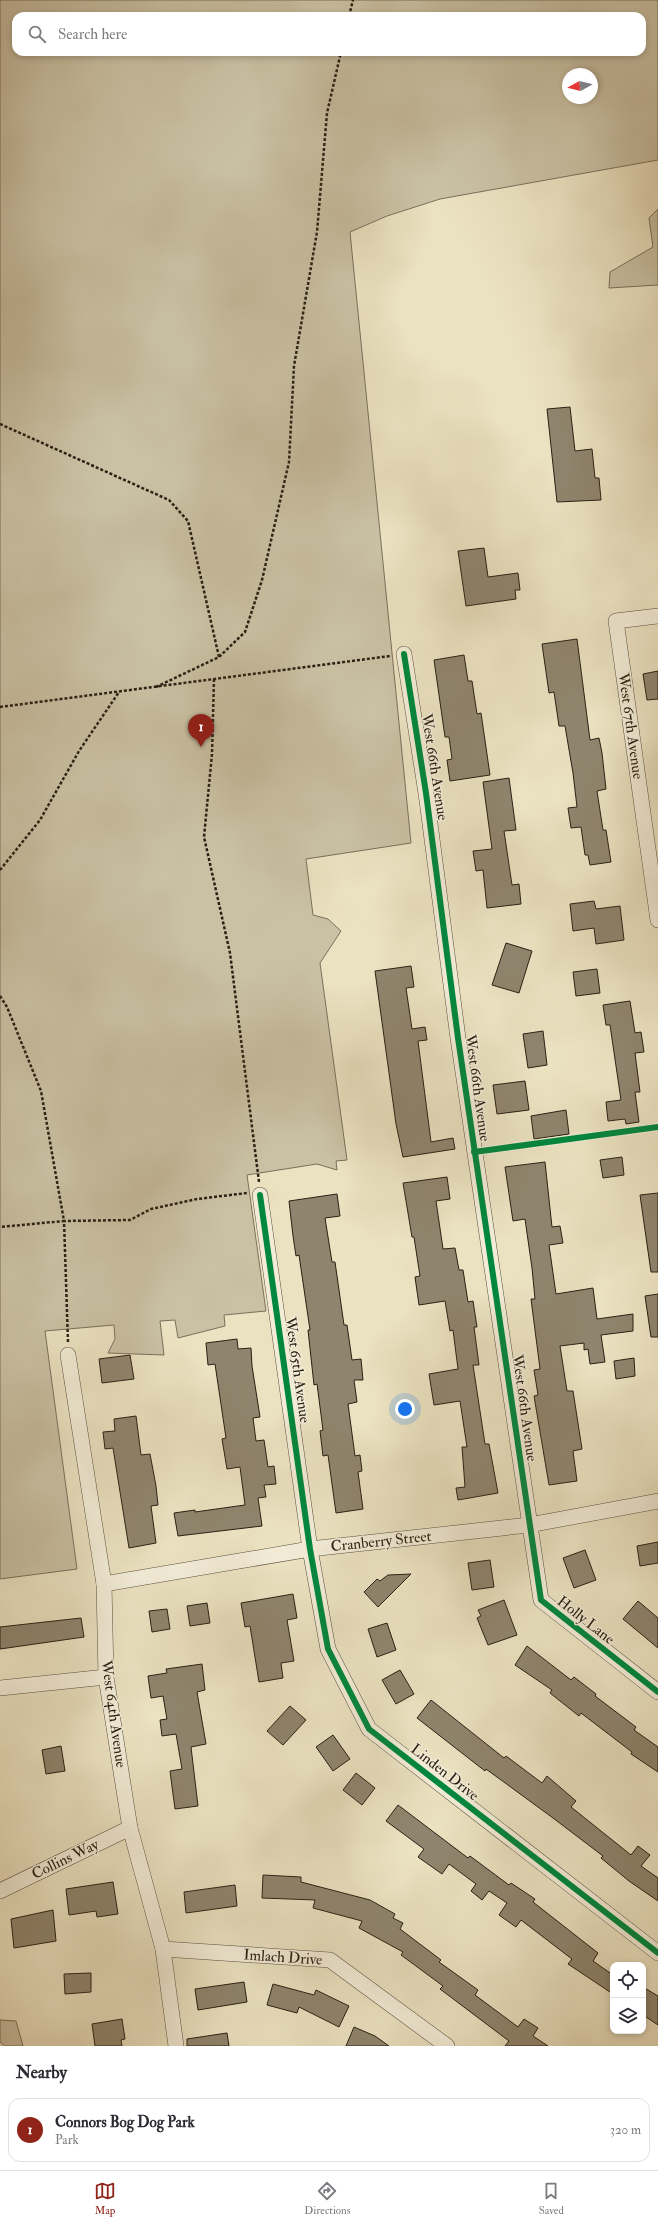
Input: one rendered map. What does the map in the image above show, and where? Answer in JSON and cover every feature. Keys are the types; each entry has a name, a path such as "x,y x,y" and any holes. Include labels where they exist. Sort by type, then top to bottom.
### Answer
{"street":[{"name":"West 67th Avenue","path":"658,616 616,620 658,920"},
{"name":"West 66th Avenue","path":"404,654 426,792 458,1038 529,1525"},
{"name":"West 65th Avenue","path":"260,1195 310,1548"},
{"name":"West 64th Avenue","path":"68,1355 104,1584 106,1677 130,1828 163,1949 176,2046"},
{"name":"Cranberry Street","path":"104,1584 310,1548 529,1525 658,1501"},
{"name":"Holly Lane","path":"529,1525 540,1600 658,1692"},
{"name":"Linden Drive","path":"310,1548 328,1649 369,1729 658,1953"},
{"path":"0,1688 106,1677"},
{"name":"Collins Way","path":"0,1891 130,1828"},
{"name":"Imlach Drive","path":"163,1949 330,1960 447,2046"}],"path":[{"path":"350,12 353,0"},
{"path":"156,687 219,657 245,632 262,580 289,462 294,366 317,232 326,113 340,56"},
{"path":"0,424 169,500 188,521 219,657"},
{"path":"0,707 404,654"},
{"path":"0,1227 64,1221 130,1220 151,1209 197,1199 222,1198 252,1192 260,1195 230,953 204,837 212,754 214,679"},
{"path":"0,870 40,820 79,752 119,692"},
{"path":"0,996 7,1007 42,1091 64,1221 68,1355"}],"shaded area":[{"path":"0,0 658,0 658,160 440,199 387,216 350,232 411,843 306,859 313,915 328,919 341,931 320,963 347,1160 336,1161 337,1170 317,1164 247,1175 266,1311 224,1315 225,1326 178,1338 175,1320 160,1321 164,1355 108,1353 115,1339 114,1325 45,1331 77,1569 0,1579"},
{"path":"658,209 658,285 609,288 610,272 653,247 649,218"},
{"path":"0,2020 16,2021 23,2046 5,2046 0,2042"}],"building":[{"path":"570,407 575,451 592,449 595,478 599,478 601,500 557,502 547,409"},
{"path":"484,548 488,577 518,573 520,590 515,590 516,599 466,606 458,551"},
{"path":"577,639 590,740 599,738 602,753 606,789 597,791 603,830 606,830 611,862 590,865 588,855 585,855 581,827 571,828 568,808 577,807 573,773 565,726 559,726 554,692 549,693 542,644"},
{"path":"464,655 468,681 472,681 477,714 481,713 490,775 450,781 447,760 452,759 449,737 445,737 434,660"},
{"path":"658,671 658,699 647,700 643,674"},
{"path":"509,778 516,830 504,831 512,885 519,884 521,904 487,908 483,870 476,871 473,851 492,849 483,782"},
{"path":"594,901 596,909 620,906 624,940 596,944 594,928 573,931 570,904"},
{"path":"506,943 532,951 519,993 492,985"},
{"path":"411,966 414,987 406,988 412,1029 425,1027 427,1040 418,1041 431,1142 453,1138 455,1149 403,1157 396,1124 375,971"},
{"path":"597,969 600,993 576,996 573,972"},
{"path":"630,1001 635,1033 641,1032 644,1052 635,1053 640,1092 635,1092 639,1122 626,1124 625,1119 608,1121 606,1102 621,1100 610,1025 606,1025 603,1005"},
{"path":"543,1031 547,1065 528,1068 523,1034"},
{"path":"525,1081 529,1110 497,1114 493,1085"},
{"path":"566,1110 569,1134 534,1139 531,1116"},
{"path":"622,1157 624,1175 603,1178 600,1160"},
{"path":"545,1162 552,1227 560,1226 563,1243 549,1245 556,1294 593,1288 597,1319 633,1314 633,1331 601,1335 605,1362 590,1364 588,1349 584,1350 584,1343 560,1346 567,1391 573,1391 582,1449 573,1451 577,1481 549,1485 534,1396 538,1395 534,1370 540,1369 531,1299 535,1299 532,1268 525,1219 513,1221 505,1167"},
{"path":"447,1177 450,1199 436,1201 443,1249 455,1248 459,1270 463,1270 468,1302 473,1301 477,1327 474,1327 479,1365 473,1365 485,1444 489,1444 498,1493 458,1500 456,1488 465,1487 462,1447 467,1447 460,1401 434,1405 429,1374 458,1369 453,1330 450,1331 445,1301 419,1305 415,1277 420,1276 403,1183"},
{"path":"658,1193 658,1272 651,1272 640,1195"},
{"path":"337,1194 340,1216 325,1218 332,1262 335,1262 344,1325 347,1325 352,1360 361,1359 363,1380 354,1380 357,1402 348,1404 355,1456 360,1455 362,1471 358,1472 363,1509 336,1513 328,1455 323,1456 320,1431 323,1430 317,1384 314,1385 308,1330 310,1330 299,1255 296,1256 289,1201"},
{"path":"658,1294 658,1337 651,1337 645,1296"},
{"path":"237,1339 238,1349 251,1348 252,1366 260,1417 253,1418 256,1441 264,1440 268,1467 274,1466 276,1484 264,1485 266,1497 258,1498 262,1526 178,1536 174,1513 195,1510 195,1512 245,1505 240,1467 227,1469 222,1439 226,1438 215,1364 208,1365 206,1343"},
{"path":"130,1355 134,1379 102,1383 99,1359"},
{"path":"634,1358 635,1376 616,1379 614,1361"},
{"path":"136,1416 141,1455 150,1454 156,1486 158,1505 151,1506 156,1543 129,1548 113,1448 105,1449 103,1432 115,1431 114,1419"},
{"path":"658,1542 658,1563 640,1566 637,1546"},
{"path":"585,1550 596,1580 574,1588 563,1558"},
{"path":"490,1560 494,1587 472,1590 468,1563"},
{"path":"411,1574 378,1607 364,1592 377,1579 380,1581 388,1575"},
{"path":"293,1594 297,1618 287,1620 294,1661 281,1663 283,1678 259,1682 250,1626 245,1627 241,1603"},
{"path":"504,1600 517,1635 488,1645 477,1618 481,1616 478,1610"},
{"path":"638,1601 658,1618 658,1648 623,1619"},
{"path":"207,1603 210,1623 190,1626 187,1606"},
{"path":"167,1609 170,1629 152,1632 149,1611"},
{"path":"81,1618 84,1637 0,1649 0,1627"},
{"path":"387,1623 396,1650 377,1657 368,1629"},
{"path":"527,1646 571,1680 574,1677 596,1694 595,1696 636,1727 634,1730 658,1747 658,1772 631,1754 632,1752 581,1713 579,1716 550,1693 552,1690 515,1665"},
{"path":"202,1664 205,1690 197,1692 206,1744 191,1747 198,1806 175,1809 170,1771 182,1769 176,1734 162,1736 160,1720 167,1719 163,1696 151,1698 148,1676 167,1673 166,1669"},
{"path":"400,1670 414,1694 396,1704 382,1680"},
{"path":"431,1700 504,1758 506,1756 542,1783 547,1776 576,1801 571,1807 631,1855 638,1846 650,1855 641,1866 658,1878 658,1901 629,1881 601,1858 603,1856 553,1818 486,1769 485,1771 417,1718"},
{"path":"290,1706 306,1720 283,1745 267,1731"},
{"path":"333,1735 350,1759 333,1771 316,1747"},
{"path":"61,1746 65,1771 46,1774 42,1750"},
{"path":"356,1773 375,1788 362,1805 343,1790"},
{"path":"398,1805 468,1858 470,1856 509,1885 511,1883 535,1899 533,1902 598,1953 593,1961 610,1973 610,1992 568,1964 572,1959 521,1920 516,1927 499,1915 507,1903 489,1891 482,1900 471,1891 476,1884 449,1864 442,1874 418,1857 424,1849 386,1821"},
{"path":"263,1875 301,1877 301,1882 370,1900 395,1914 393,1918 403,1923 400,1929 441,1960 439,1962 478,1990 475,1995 518,2027 524,2019 538,2028 533,2036 548,2046 505,2046 509,2041 440,1989 443,1986 401,1955 403,1952 359,1928 362,1921 313,1908 315,1900 262,1898"},
{"path":"113,1882 118,1914 97,1917 96,1911 69,1915 66,1889"},
{"path":"235,1885 237,1906 186,1913 184,1892"},
{"path":"53,1910 56,1941 14,1948 11,1919"},
{"path":"91,1973 91,1992 65,1994 64,1974"},
{"path":"244,1982 247,2002 198,2010 195,1989"},
{"path":"273,1984 314,1995 316,1990 349,2006 339,2027 299,2007 297,2013 267,2005"},
{"path":"646,1989 658,1996 658,2025 646,2017"},
{"path":"122,2019 125,2039 121,2040 122,2046 95,2046 92,2024"},
{"path":"354,2027 375,2036 389,2046 346,2046"},
{"path":"227,2033 229,2046 187,2046 187,2039"}],"cycle path":[{"path":"404,654 426,793 458,1038 541,1600 658,1692"},
{"path":"474,1152 658,1127"},
{"path":"260,1195 310,1549 328,1649 369,1729 658,1953"}],"place":[{"name":"Connors Bog Dog Park","path":"201,747"}]}
